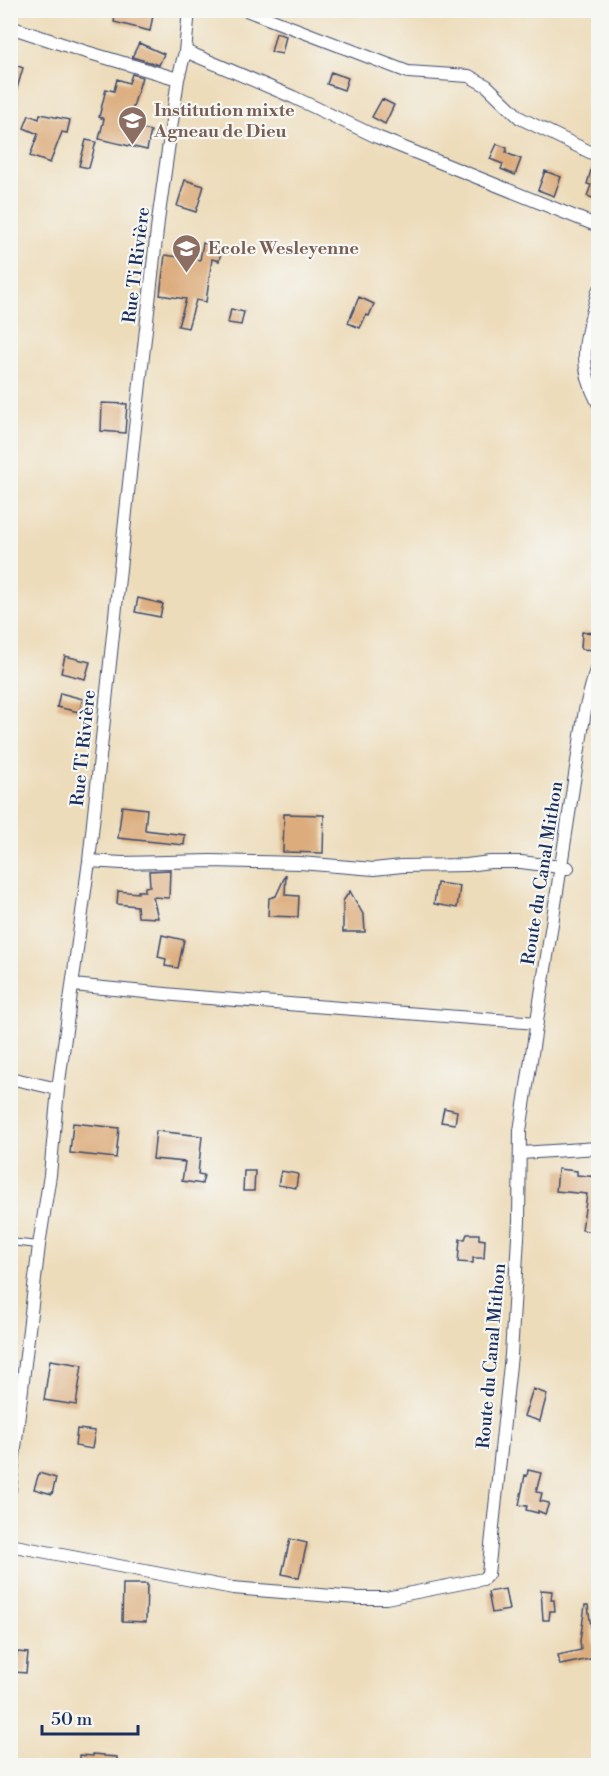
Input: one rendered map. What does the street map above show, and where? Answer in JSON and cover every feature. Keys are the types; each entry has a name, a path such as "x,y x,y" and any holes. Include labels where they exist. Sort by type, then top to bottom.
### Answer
{"street":[{"name":"Rue Ti Rivière","path":"10,1490 39,1245 50,1175 58,1089 89,861 158,221 178,79 185,51 189,10"},
{"path":"246,10 408,72 469,76 487,86 520,118 598,156"},
{"path":"10,27 178,79"},
{"path":"185,51 293,97 377,137 598,226"},
{"path":"598,291 584,344 584,358 591,388 598,403"},
{"name":"Route du Canal Mithon","path":"10,1545 233,1588 346,1597 386,1598 483,1579 488,1574 511,1355 519,1221 520,1131 537,1023 566,868 585,710 598,662"},
{"path":"89,861 300,863 374,869 521,862 566,868"},
{"path":"73,985 196,997 537,1023"},
{"path":"10,1078 58,1089"},
{"path":"521,1153 598,1148"}],"lane":[{"path":"10,1242 39,1245"}],"building":[{"path":"116,10 154,10 150,31 114,22"},
{"path":"276,33 286,36 282,54 271,52"},
{"path":"139,43 164,54 159,65 132,57"},
{"path":"10,63 23,68 13,102 10,101"},
{"path":"331,72 348,78 344,90 327,84"},
{"path":"132,74 142,77 131,114 137,116 135,127 151,131 147,150 99,139 104,119 99,117 106,89 114,91 117,79 129,83"},
{"path":"382,99 394,105 385,124 372,117"},
{"path":"40,114 70,120 67,133 62,132 50,163 30,156 38,134 24,128 29,115 39,119"},
{"path":"86,140 96,142 89,168 79,166"},
{"path":"497,144 507,148 506,153 521,159 515,175 501,169 503,164 490,159"},
{"path":"593,163 598,164 598,200 587,196 591,185 587,184"},
{"path":"545,171 561,177 554,196 538,190"},
{"path":"185,180 204,186 196,212 177,206"},
{"path":"203,243 222,248 219,261 212,259 206,302 196,300 188,328 178,326 186,299 160,295 165,255 200,260"},
{"path":"359,297 374,304 360,328 348,323"},
{"path":"231,309 244,312 241,325 228,323"},
{"path":"102,403 127,404 125,433 101,431"},
{"path":"138,598 163,604 160,617 135,612"},
{"path":"582,632 597,633 596,650 581,649"},
{"path":"65,656 90,662 85,679 61,673"},
{"path":"60,693 83,699 79,712 57,707"},
{"path":"122,806 147,809 145,830 185,835 184,845 118,838"},
{"path":"284,814 324,815 323,853 283,852"},
{"path":"170,870 169,898 153,897 158,918 138,917 137,906 117,904 118,891 138,893 150,886 149,871"},
{"path":"286,874 285,895 299,896 298,917 268,916 269,898 276,896"},
{"path":"437,883 460,886 457,908 434,904"},
{"path":"350,891 364,916 365,932 343,932 343,901"},
{"path":"162,935 184,940 178,968 165,966 166,959 158,957"},
{"path":"444,1108 457,1111 455,1124 441,1122"},
{"path":"73,1123 119,1128 116,1158 70,1153"},
{"path":"156,1131 202,1136 198,1174 204,1175 202,1184 182,1181 185,1162 153,1159"},
{"path":"558,1169 577,1171 577,1175 598,1177 598,1202 594,1232 582,1230 587,1194 556,1191"},
{"path":"244,1171 255,1171 254,1191 243,1191"},
{"path":"281,1171 298,1174 296,1188 278,1185"},
{"path":"467,1234 479,1234 479,1239 485,1240 484,1258 473,1258 473,1263 458,1262 460,1239 465,1239"},
{"path":"50,1360 82,1365 76,1405 44,1400"},
{"path":"533,1389 547,1394 540,1421 524,1416"},
{"path":"77,1429 95,1431 92,1449 75,1446"},
{"path":"528,1470 541,1473 536,1492 542,1493 540,1501 549,1503 545,1514 526,1510 527,1506 519,1505"},
{"path":"39,1473 56,1478 52,1494 34,1489"},
{"path":"290,1539 307,1543 299,1578 282,1574"},
{"path":"123,1584 147,1584 146,1622 122,1621"},
{"path":"505,1589 509,1610 492,1613 488,1592"},
{"path":"541,1590 552,1591 551,1600 554,1600 555,1611 550,1611 549,1620 543,1620"},
{"path":"585,1605 588,1605 595,1658 560,1665 558,1655 581,1650"},
{"path":"17,1652 28,1653 26,1673 15,1672"},
{"path":"93,1754 117,1757 117,1766 80,1766 80,1755 93,1756"}],"place":[{"name":"Institution mixte Agneau de Dieu","path":"133,146"},
{"name":"Ecole Wesleyenne","path":"187,274"}]}
